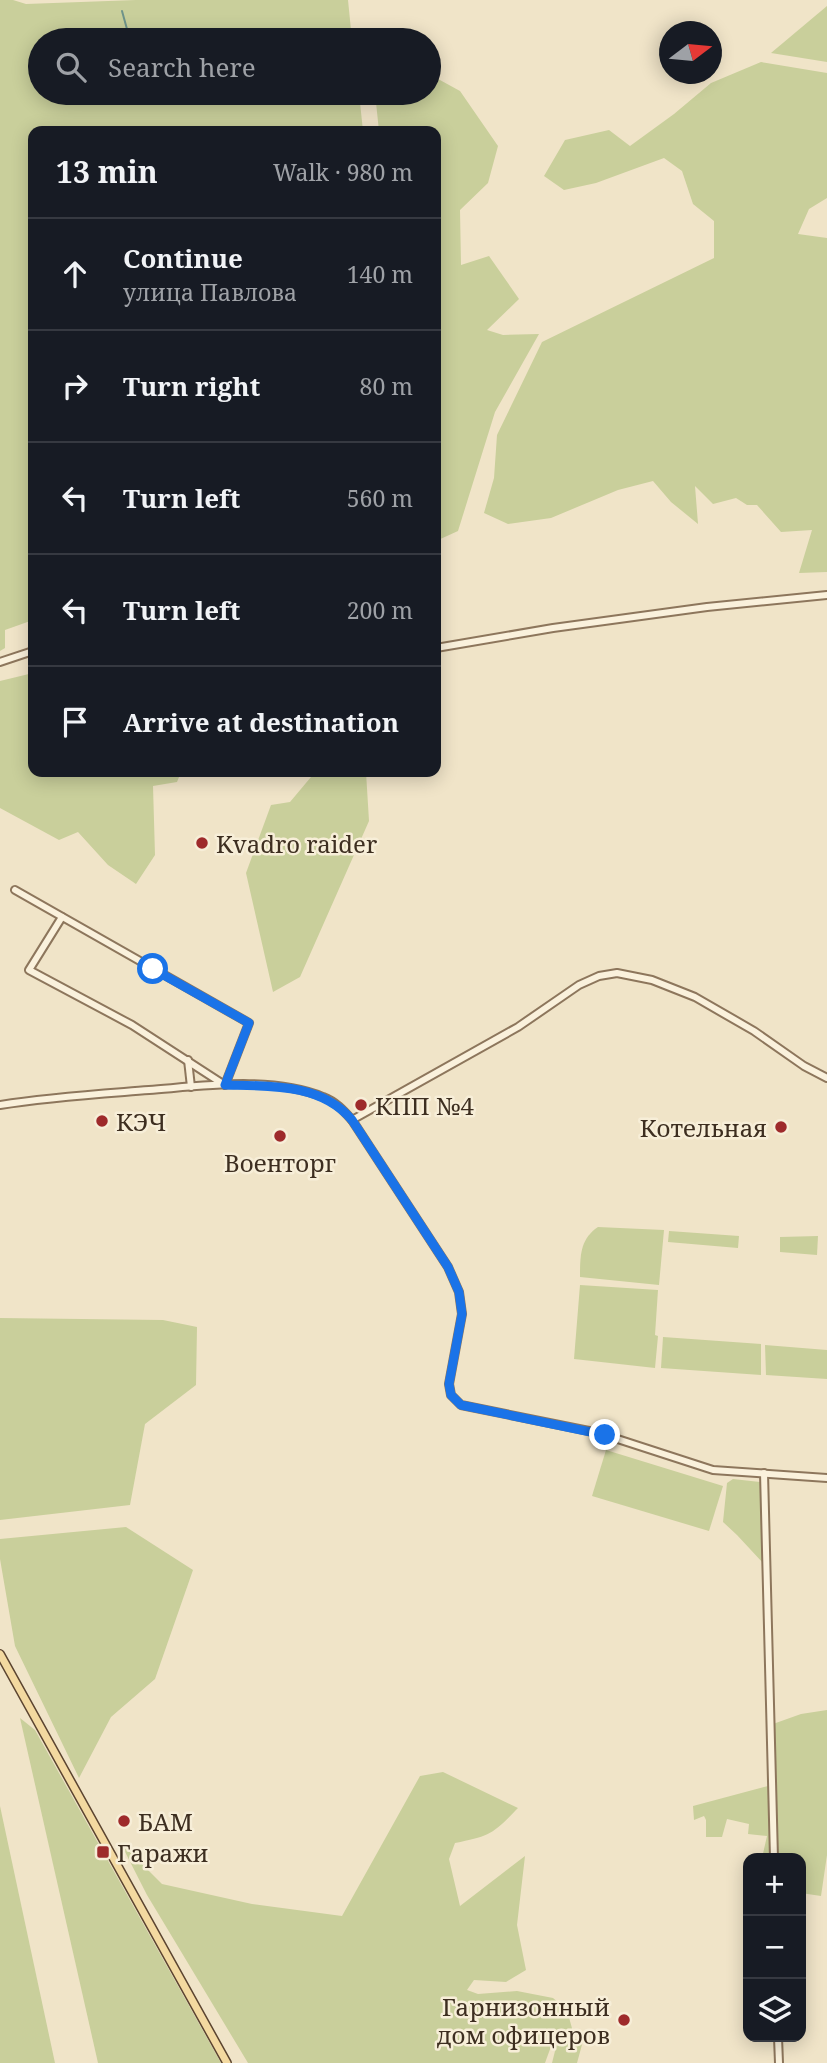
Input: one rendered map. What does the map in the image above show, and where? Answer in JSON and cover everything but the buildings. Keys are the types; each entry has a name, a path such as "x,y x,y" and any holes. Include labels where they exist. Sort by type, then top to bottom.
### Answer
{"main road":[{"path":"0,1654 227,2063"}],"street":[{"path":"441,647 553,628 708,607 827,595"},
{"path":"0,662 28,654"},
{"path":"15,890 249,1023 225,1085"},
{"path":"62,917 29,970 132,1025 225,1085"},
{"path":"352,1120 518,1027 579,985 599,976 617,973 652,980 695,997 827,1078"},
{"path":"188,1060 191,1087"},
{"path":"0,1105 225,1085 278,1087 311,1093 335,1103 352,1120 448,1267 459,1292 462,1314 449,1384 451,1395 461,1405 599,1433 713,1470 827,1478"},
{"path":"764,1473 774,1853"},
{"path":"778,2042 779,2063"}],"green space":[{"path":"0,0 26,4 136,0 348,0 351,28 28,28 28,105 360,105 362,126 28,126 28,622 5,630 5,648 0,651"},
{"path":"827,6 827,62 771,53"},
{"path":"761,62 827,73 827,198 809,209 798,234 827,238 827,572 799,573 812,530 781,532 757,505 747,505 736,498 713,504 695,486 698,524 671,502 653,481 618,490 551,518 508,524 484,513 494,478 497,435 542,342 714,258 714,221 693,204 682,171 664,158 596,183 564,190 544,176 565,140 609,130 630,146 710,84 722,84 722,78"},
{"path":"441,81 460,91 498,146 488,183 460,210 461,265 489,256 519,299 487,330 503,335 539,334 495,412 458,531 441,539 441,126 378,126 376,105 441,105"},
{"path":"28,674 28,777 179,777 177,782 153,786 155,855 136,884 108,865 78,832 59,840 0,808 0,681"},
{"path":"311,777 366,777 369,821 300,977 273,992 246,873 271,805 290,802"},
{"path":"598,1227 664,1230 659,1285 580,1277 584,1243"},
{"path":"669,1231 739,1236 738,1248 668,1242"},
{"path":"818,1236 817,1255 780,1252 780,1237"},
{"path":"580,1285 658,1290 655,1368 574,1359"},
{"path":"0,1318 163,1320 197,1327 196,1385 145,1424 130,1505 0,1520"},
{"path":"663,1337 761,1344 761,1375 661,1368"},
{"path":"765,1345 827,1350 827,1379 766,1375"},
{"path":"606,1450 723,1486 709,1531 592,1496"},
{"path":"733,1479 760,1482 763,1563 723,1522 727,1483"},
{"path":"126,1527 193,1570 155,1679 111,1717 79,1778 15,1646 0,1559 0,1539"},
{"path":"827,1710 827,1855 821,1896 806,1894 806,1853 777,1853 773,1724 801,1714"},
{"path":"20,1718 35,1730 221,2063 98,2063"},
{"path":"443,1772 518,1808 490,1833 455,1843 449,1859 460,1906 525,1856 517,1925 526,1970 506,1982 474,1980 467,1990 478,1994 517,1991 553,1998 567,2010 573,2032 557,2030 545,2063 248,2063 147,1895 120,1842 162,1884 252,1904 342,1916 420,1776"},
{"path":"768,1786 770,1853 763,1853 767,1836 748,1834 749,1824 727,1819 722,1837 706,1837 706,1820 704,1816 694,1820 693,1806"},
{"path":"0,1806 55,2063 0,2063"},
{"path":"559,2035 583,2041 577,2063 552,2063"}],"waterway":[{"path":"122,11 127,28"}],"place":[{"name":"Kvadro raider","path":"202,843"},
{"name":"КПП №4","path":"361,1105"},
{"name":"КЭЧ","path":"102,1121"},
{"name":"Котельная","path":"781,1127"},
{"name":"Военторг","path":"280,1136"},
{"name":"БАМ","path":"124,1821"},
{"name":"Гаражи","path":"103,1852"},
{"name":"Гарнизонный дом офицеров","path":"624,2020"}],"route":[{"path":"153,969 249,1023 225,1085 278,1087 311,1093 335,1103 352,1120 448,1267 459,1292 462,1314 449,1384 451,1395 461,1405 480,1410 605,1435"}]}
